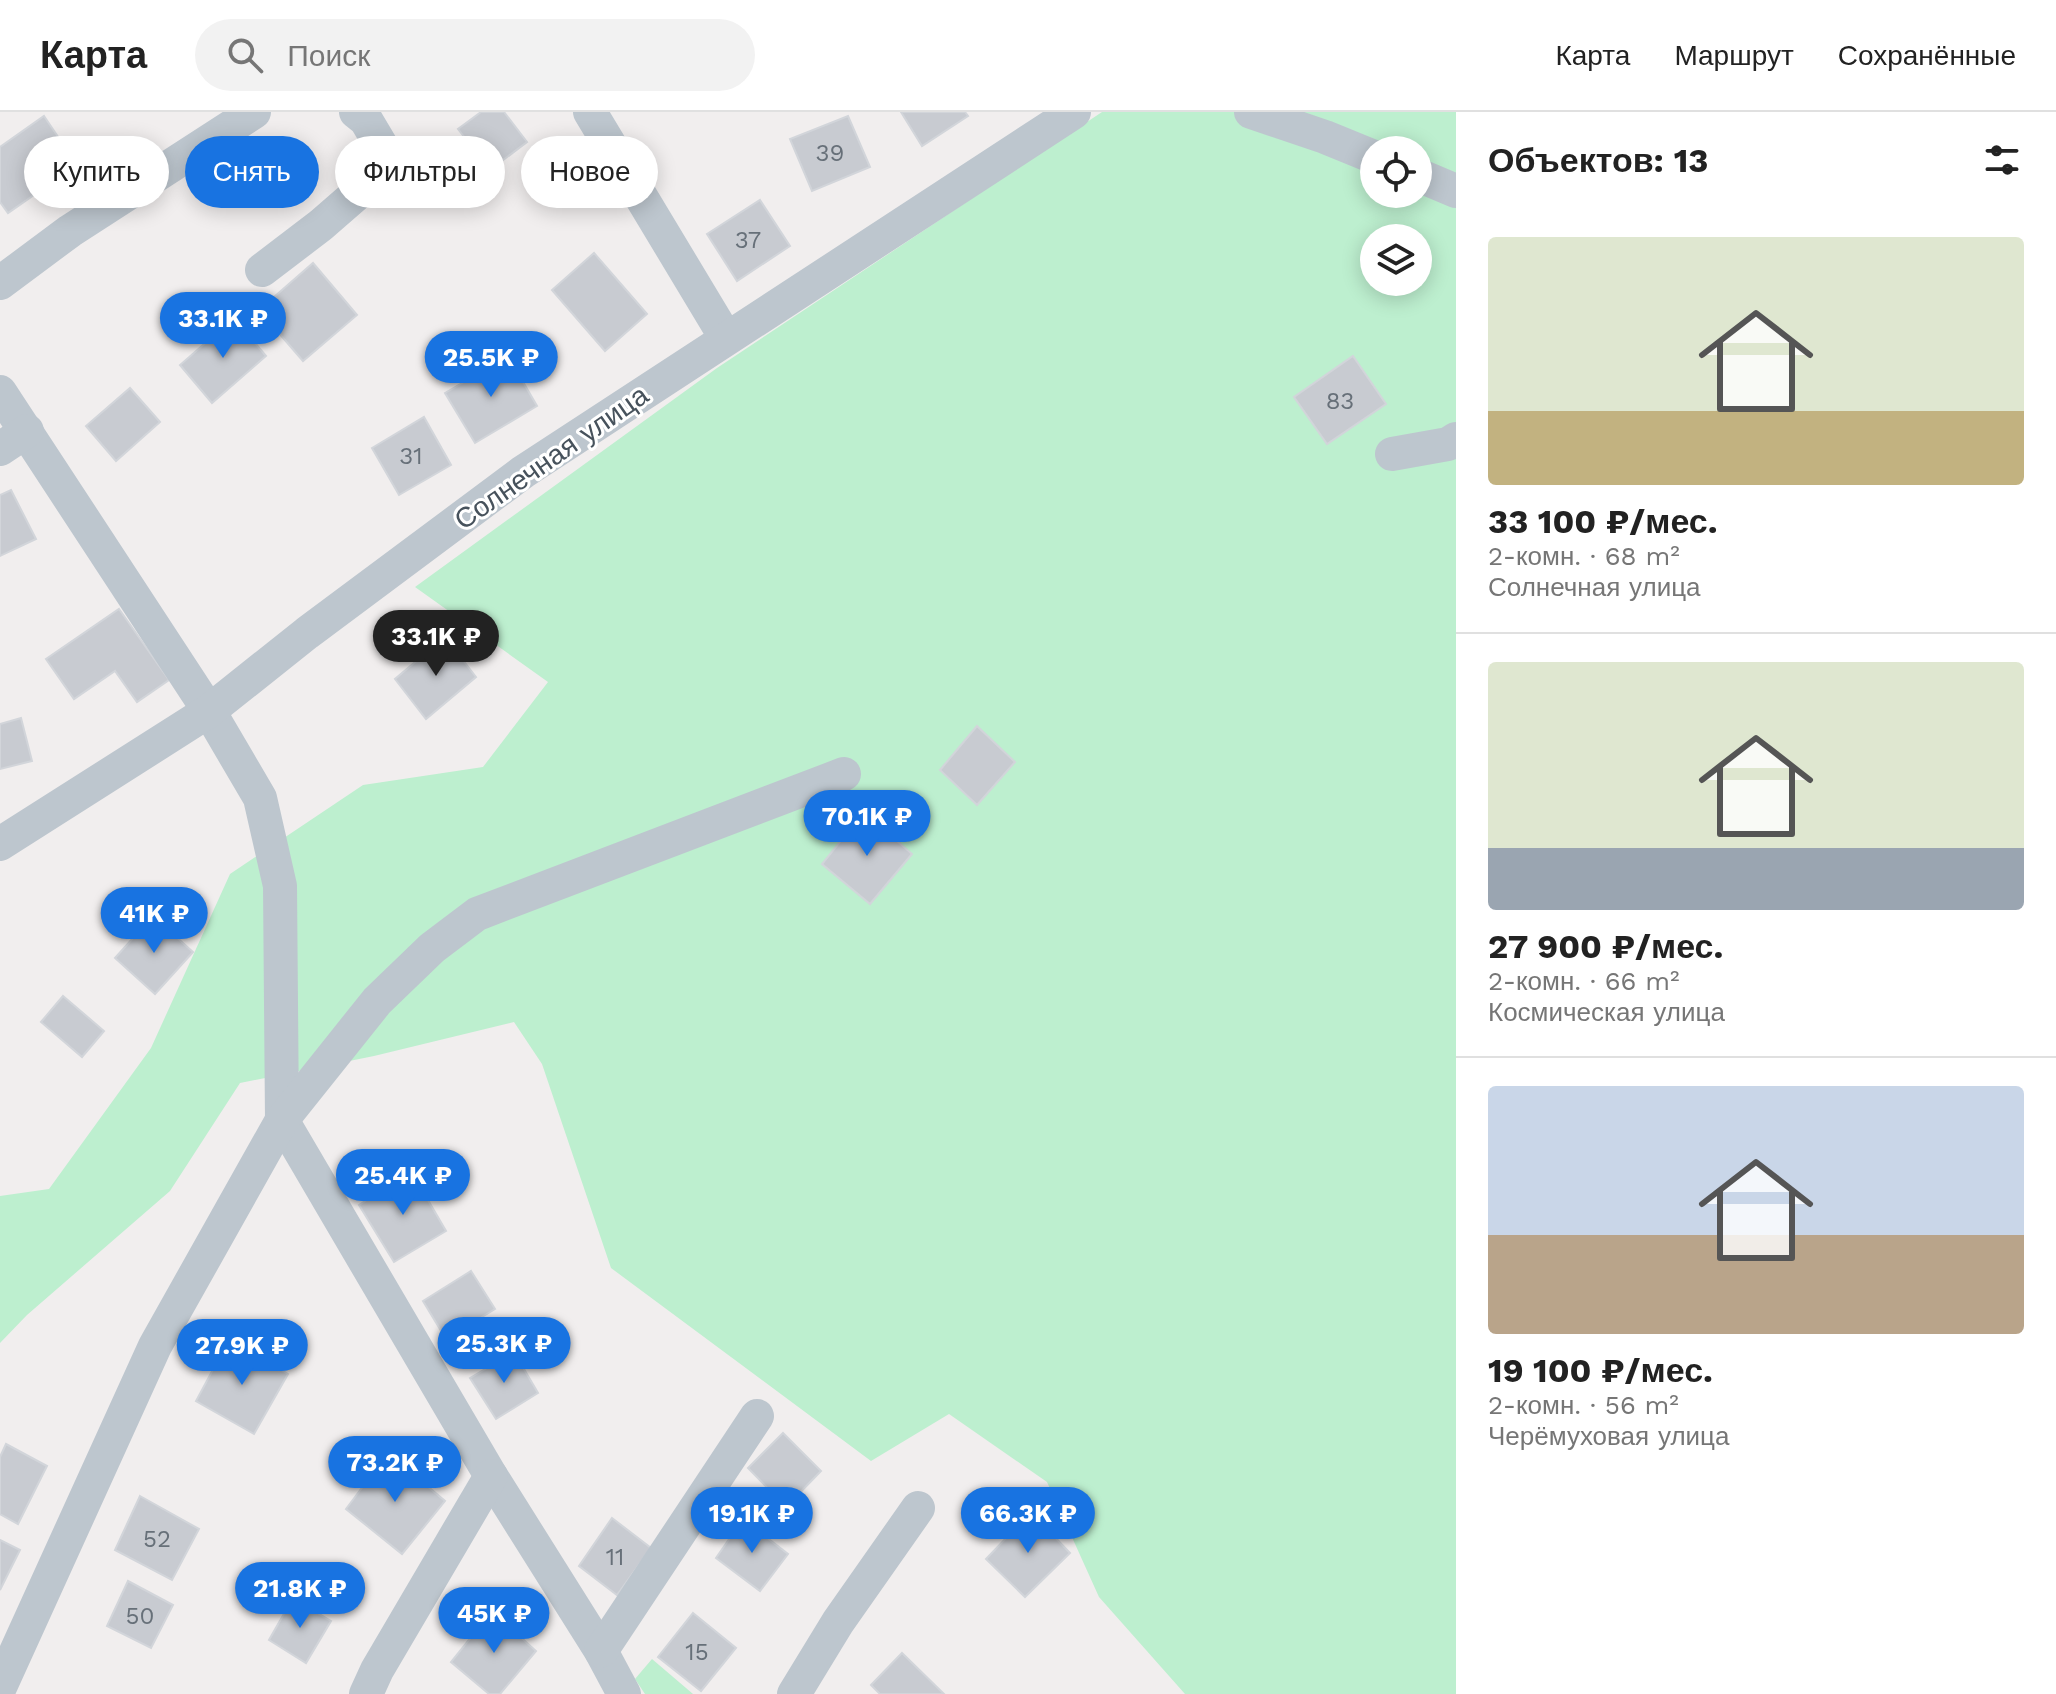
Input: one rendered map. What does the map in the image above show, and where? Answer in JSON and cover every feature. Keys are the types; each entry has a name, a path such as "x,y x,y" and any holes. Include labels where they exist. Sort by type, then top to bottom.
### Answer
{"street":[{"path":"0,283 70,231 254,112"},
{"path":"262,270 375,178 382,147 366,120 356,112"},
{"path":"590,112 726,338"},
{"name":"Солнечная улица","path":"0,844 209,711 307,633 523,472 1074,112"},
{"path":"1251,112 1360,151"},
{"path":"1432,181 1456,191"},
{"path":"0,392 13,440 209,711 260,798 280,886 282,1120 491,1476 601,1651 624,1694"},
{"path":"1392,454 1448,444 1456,439"},
{"path":"0,1687 155,1346 282,1120 377,1001 432,948 477,914 844,774"},
{"path":"601,1651 757,1416"},
{"path":"366,1694 491,1476"},
{"path":"794,1694 838,1622 918,1508"}],"green space":[{"path":"1102,112 1456,112 1456,1694 1185,1694 1099,1597 1047,1482 949,1414 871,1461 611,1268 542,1064 514,1022 374,1056 240,1083 170,1191 27,1315 0,1343 0,1196 49,1189 151,1048 230,874 363,785 483,767 548,682 415,587 717,368"},
{"path":"652,1659 693,1694 645,1694 635,1679"}],"building":[{"path":"481,112 504,112 522,136 521,147 505,159 505,136 463,136 458,129"},
{"path":"901,112 965,112 968,116 922,146"},
{"path":"44,116 57,136 24,136 24,202 8,213 0,202 0,147"},
{"path":"848,116 870,167 812,191 790,139"},
{"path":"760,200 790,246 737,281 707,234"},
{"path":"594,253 647,314 605,351 552,290"},
{"path":"313,263 357,315 303,361 259,310"},
{"path":"234,318 266,356 212,403 180,365"},
{"path":"508,356 537,406 475,443 445,393"},
{"path":"1353,356 1386,404 1327,444 1294,397"},
{"path":"130,388 160,422 116,461 86,426"},
{"path":"424,417 451,465 399,495 372,448"},
{"path":"11,490 36,539 0,556 0,495"},
{"path":"119,609 169,680 137,702 115,671 74,699 46,659"},
{"path":"445,637 476,677 426,719 395,679"},
{"path":"21,718 32,761 0,769 0,724"},
{"path":"977,726 1015,762 977,805 940,770"},
{"path":"864,812 912,854 870,904 822,864"},
{"path":"153,916 193,952 155,994 115,958"},
{"path":"63,996 104,1031 82,1057 41,1022"},
{"path":"411,1171 446,1231 394,1262 359,1205"},
{"path":"471,1271 495,1309 446,1339 423,1301"},
{"path":"230,1338 288,1374 254,1434 196,1401"},
{"path":"514,1352 538,1393 496,1419 470,1378"},
{"path":"783,1433 821,1471 786,1507 748,1468"},
{"path":"6,1444 47,1466 18,1524 0,1514 0,1457"},
{"path":"388,1453 445,1501 402,1554 346,1509"},
{"path":"140,1496 199,1529 172,1580 115,1550"},
{"path":"1031,1512 1070,1553 1025,1597 986,1559"},
{"path":"612,1518 651,1548 617,1595 579,1566"},
{"path":"743,1519 788,1554 760,1591 716,1558"},
{"path":"0,1540 20,1550 0,1590"},
{"path":"128,1581 173,1605 151,1648 107,1626"},
{"path":"293,1598 331,1621 306,1663 269,1640"},
{"path":"492,1611 536,1651 500,1694 489,1694 451,1662"},
{"path":"693,1613 736,1648 701,1691 658,1657"},
{"path":"902,1653 944,1694 880,1694 871,1685"}]}
